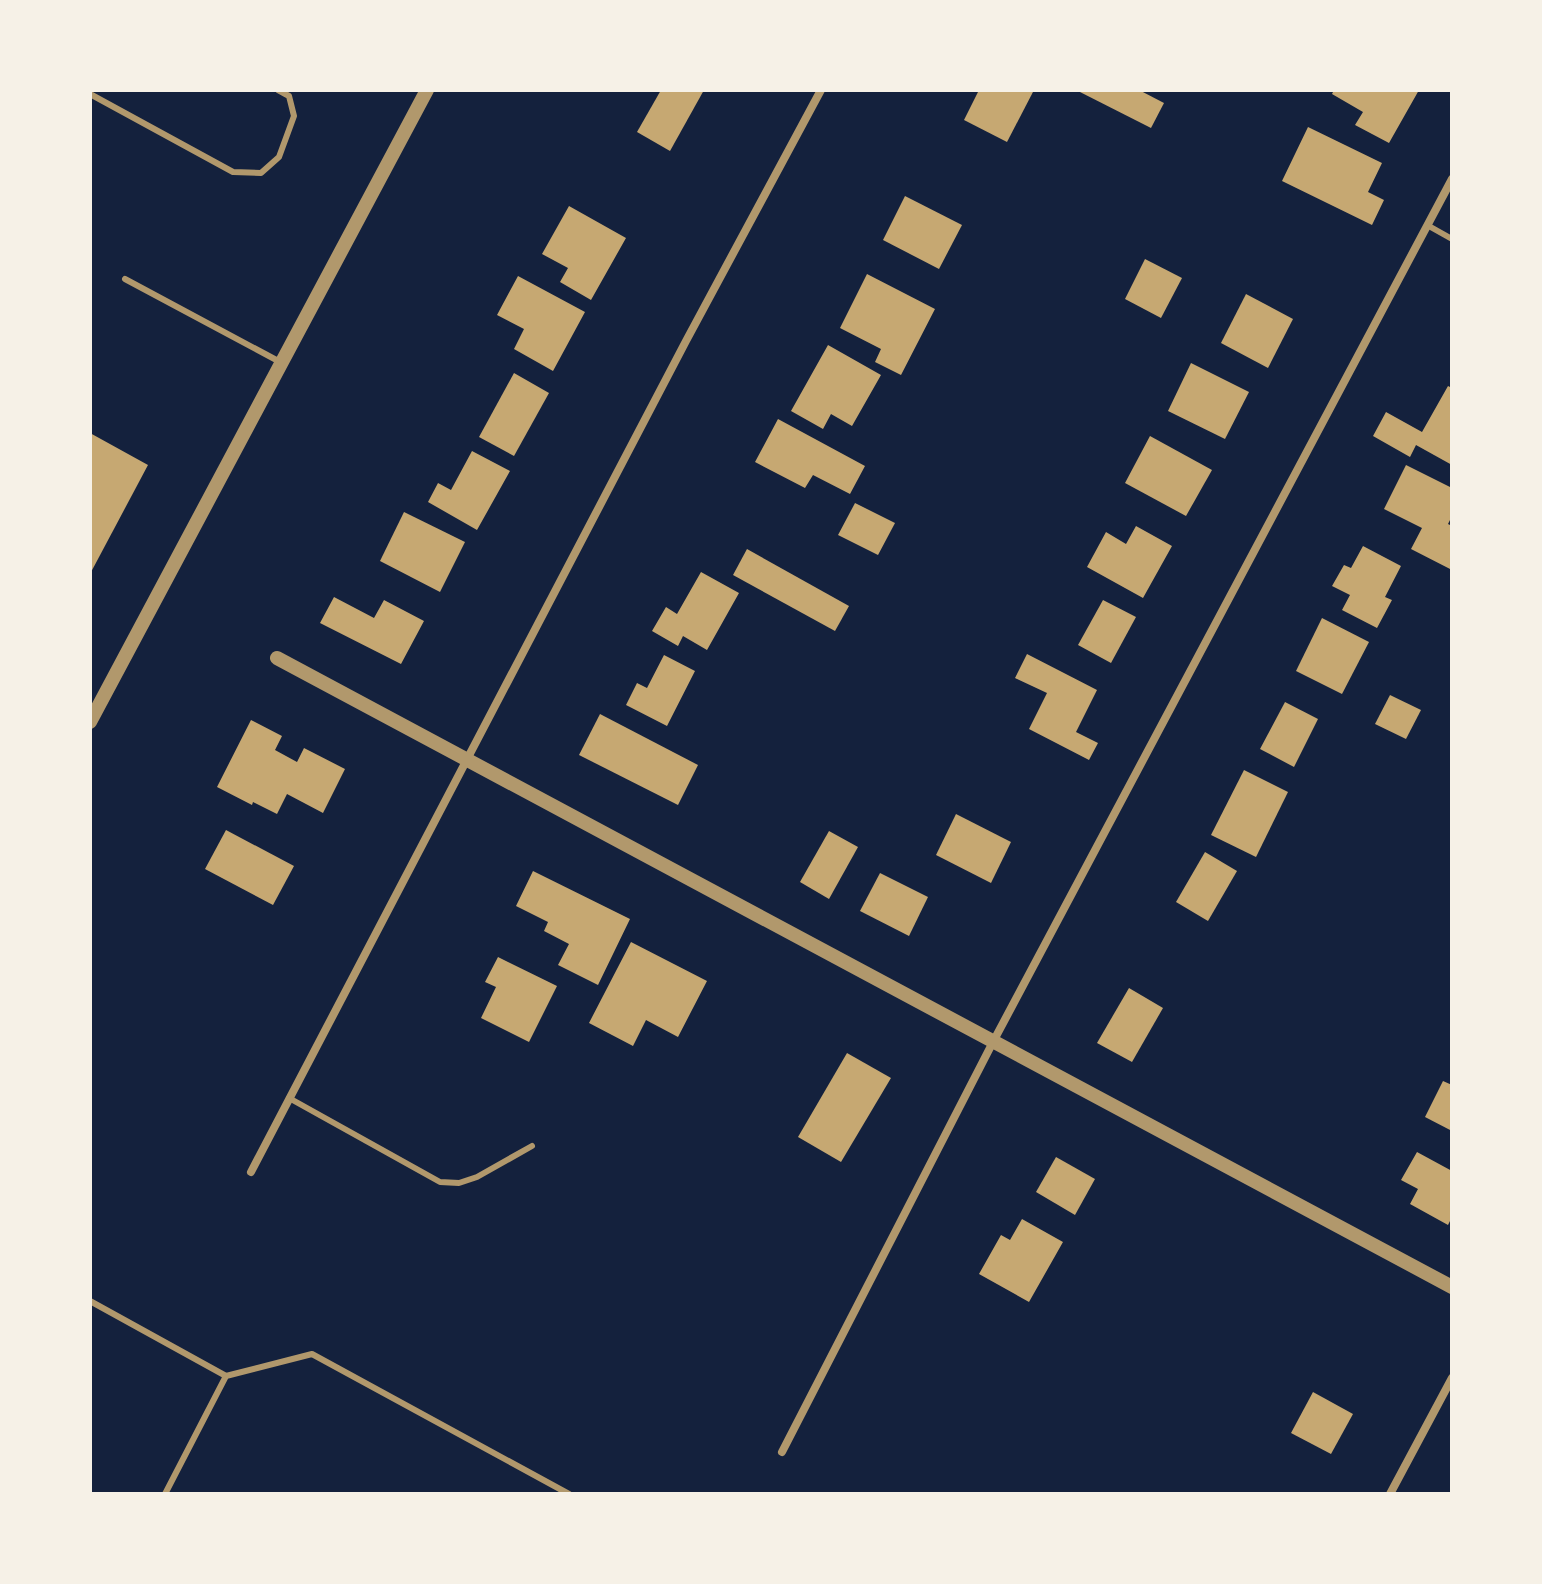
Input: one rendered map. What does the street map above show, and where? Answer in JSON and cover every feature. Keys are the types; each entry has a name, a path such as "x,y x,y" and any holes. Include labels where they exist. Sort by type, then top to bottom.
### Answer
{"street":[{"path":"90,722 427,90"},
{"path":"251,1172 821,90"},
{"path":"782,1452 993,1042 1452,179"},
{"path":"277,658 1452,1287"},
{"path":"1390,1494 1452,1378"}],"lane":[{"path":"90,94 233,172 261,173 279,157 294,116 289,96 278,90"},
{"path":"1427,225 1452,239"},
{"path":"125,279 282,363"},
{"path":"289,1098 440,1182 459,1183 477,1177 532,1146"},
{"path":"90,1301 226,1376 312,1354 569,1494"},
{"path":"165,1494 226,1376"}],"building":[{"path":"661,90 704,90 670,151 637,132"},
{"path":"979,90 1034,90 1007,142 964,120"},
{"path":"1076,90 1139,90 1164,103 1151,128"},
{"path":"1334,90 1419,90 1389,143 1355,125 1363,112 1332,94"},
{"path":"1308,127 1382,163 1368,192 1384,200 1372,225 1282,181"},
{"path":"905,196 962,225 939,269 883,240"},
{"path":"569,206 626,238 591,300 560,282 568,268 542,254"},
{"path":"1145,259 1182,278 1161,318 1125,299"},
{"path":"867,274 935,309 901,375 875,362 881,349 840,328"},
{"path":"518,276 585,312 553,371 514,349 524,329 497,315"},
{"path":"1246,294 1293,319 1268,368 1221,343"},
{"path":"828,345 881,375 852,426 831,414 823,429 791,411"},
{"path":"1191,363 1249,392 1225,439 1168,411"},
{"path":"514,373 549,393 514,456 479,437"},
{"path":"1448,386 1452,388 1452,465 1416,445 1410,457 1373,436 1386,412 1422,432"},
{"path":"778,419 865,466 850,494 813,475 805,488 755,462"},
{"path":"90,433 148,465 90,574"},
{"path":"1150,436 1212,470 1186,516 1125,483"},
{"path":"472,451 510,471 477,530 428,502 438,483 451,490"},
{"path":"1406,465 1452,488 1452,516 1448,524 1452,526 1452,570 1411,549 1422,528 1384,509"},
{"path":"855,503 895,523 878,555 838,535"},
{"path":"404,512 465,542 440,592 380,561"},
{"path":"1136,526 1172,546 1143,598 1087,567 1106,532 1126,544"},
{"path":"1363,546 1401,566 1385,597 1392,600 1377,628 1342,610 1350,595 1332,586 1344,565 1351,568"},
{"path":"747,549 849,606 835,631 733,575"},
{"path":"701,572 739,593 707,650 683,636 678,646 652,631 666,607 677,614"},
{"path":"334,597 374,618 384,600 424,621 401,664 320,623"},
{"path":"1103,600 1136,617 1111,663 1078,645"},
{"path":"1322,618 1369,642 1342,694 1296,671"},
{"path":"1027,654 1097,690 1076,732 1098,743 1089,760 1029,729 1047,693 1015,678"},
{"path":"664,655 695,671 667,726 626,705 637,683 647,688"},
{"path":"1390,695 1421,710 1406,739 1375,724"},
{"path":"1285,702 1318,719 1294,767 1260,749"},
{"path":"600,714 698,765 678,805 579,755"},
{"path":"251,720 282,736 275,750 297,762 304,748 345,769 323,813 287,794 277,814 217,787"},
{"path":"1244,770 1288,792 1256,857 1211,835"},
{"path":"956,814 1011,842 991,883 936,855"},
{"path":"226,830 294,866 273,905 205,869"},
{"path":"829,831 858,847 829,899 800,882"},
{"path":"1205,852 1237,871 1208,921 1176,902"},
{"path":"533,871 630,919 598,985 558,965 569,944 544,931 548,922 516,906"},
{"path":"880,873 928,897 909,936 860,911"},
{"path":"631,942 707,981 678,1037 646,1020 633,1046 589,1023"},
{"path":"498,957 557,986 529,1042 481,1018 496,987 485,982"},
{"path":"1129,988 1163,1008 1132,1062 1097,1043"},
{"path":"847,1053 891,1078 841,1162 798,1137"},
{"path":"1443,1081 1452,1085 1452,1131 1425,1117"},
{"path":"1417,1152 1452,1171 1452,1217 1448,1225 1410,1204 1418,1189 1401,1180"},
{"path":"1056,1157 1095,1179 1075,1215 1036,1192"},
{"path":"1022,1219 1063,1242 1029,1302 979,1274 1001,1235 1010,1240"},
{"path":"1313,1392 1353,1414 1331,1454 1291,1433"}]}
